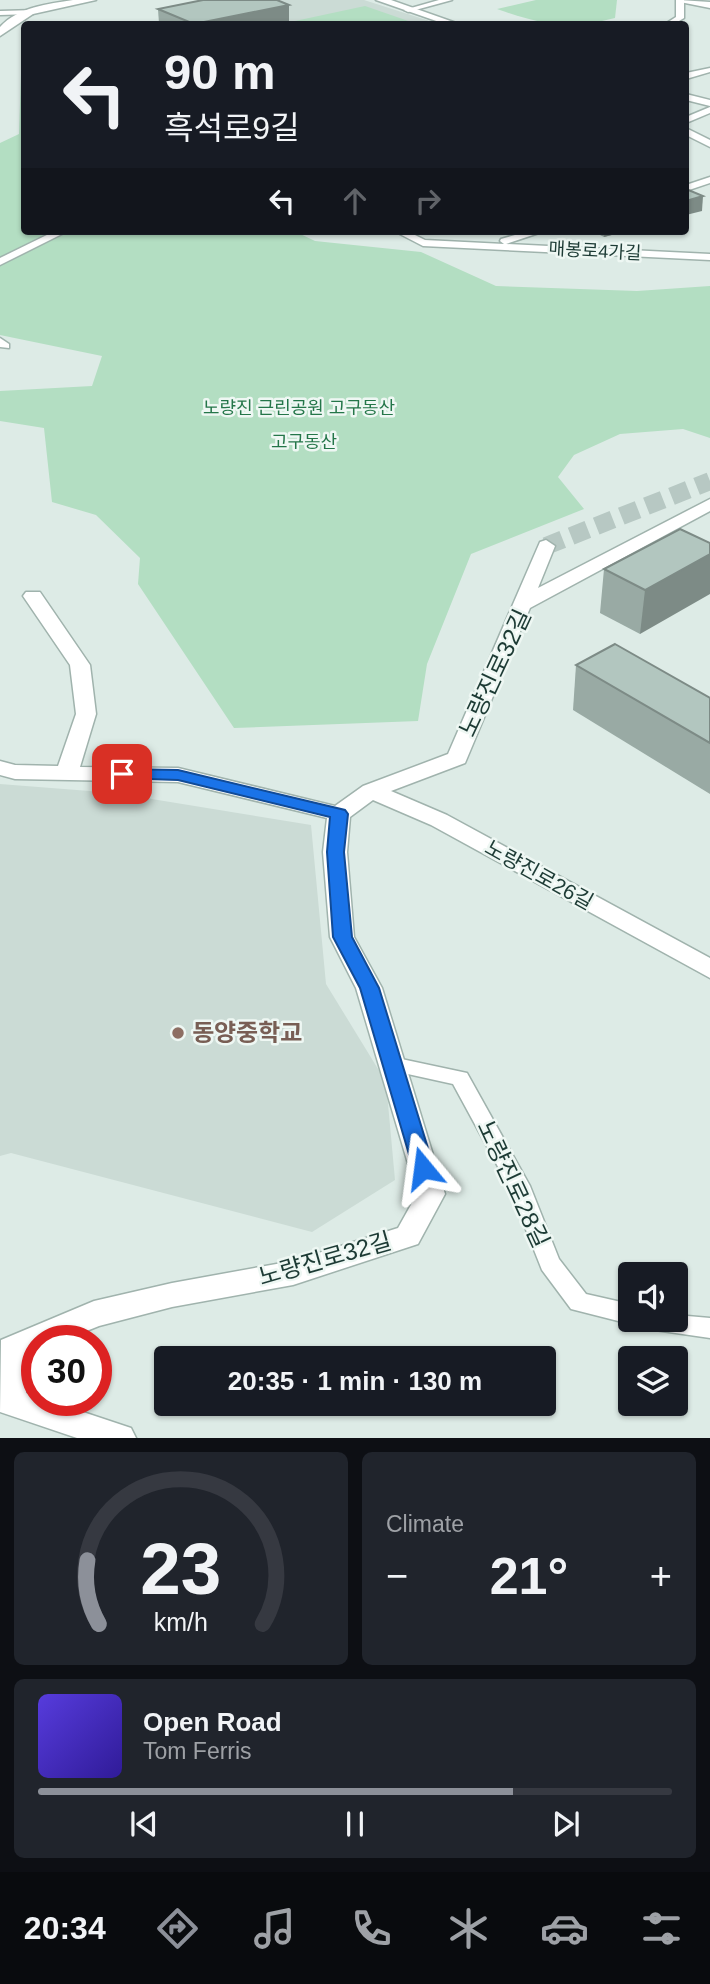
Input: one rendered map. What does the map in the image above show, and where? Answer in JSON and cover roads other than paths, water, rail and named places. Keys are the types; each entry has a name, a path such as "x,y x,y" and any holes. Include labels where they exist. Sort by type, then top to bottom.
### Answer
{"street":[{"path":"47,0 58,6"},
{"path":"0,33 14,18 91,0"},
{"path":"380,0 444,21"},
{"path":"682,0 710,5"},
{"path":"689,98 710,103"},
{"name":"노량진로32길","path":"122,1437 10,1402 12,1349 94,1314 172,1295 293,1273 408,1236 431,1194 369,988 342,937 335,852 339,814 371,791 457,758 522,604 710,504"},
{"path":"522,604 546,546"},
{"path":"33,596 80,665 86,714 67,773"},
{"path":"0,768 15,772 178,775 339,814"},
{"name":"노량진로26길","path":"371,791 439,820 708,964"}],"lane":[{"path":"408,10 448,0"},
{"path":"674,21 680,18 682,0"},
{"path":"0,13 33,12"},
{"path":"689,75 710,69"},
{"path":"689,119 710,110"},
{"path":"689,133 710,144"},
{"path":"689,187 710,180"},
{"path":"0,262 55,235"},
{"name":"매봉로4가길","path":"407,235 423,243 710,257"},
{"path":"492,245 526,235"},
{"name":"노량진로28길","path":"392,1064 460,1078 519,1186 550,1264 579,1302 618,1311"},
{"path":"688,1326 710,1328"}],"tunnel":[{"path":"546,546 710,481"}],"place":[{"name":"동양중학교","path":"178,1033"}],"park label":[{"name":"노량진 근린공원 고구동산","path":"299,408"},
{"name":"고구동산","path":"304,442"}]}
